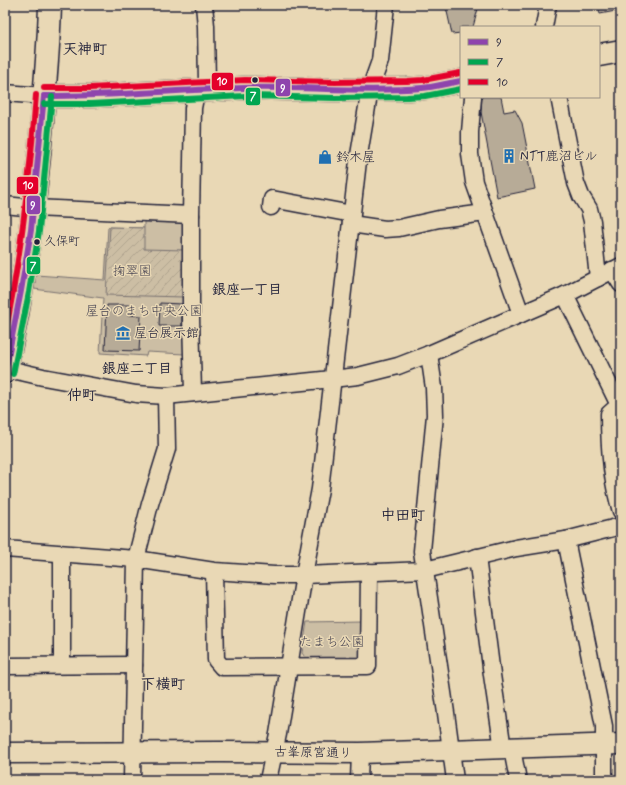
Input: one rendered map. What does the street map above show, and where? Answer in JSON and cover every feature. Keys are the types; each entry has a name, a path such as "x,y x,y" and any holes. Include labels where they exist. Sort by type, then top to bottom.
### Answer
{"highway":[{"path":"5,373 18,313 34,208 49,48 50,5"},
{"path":"600,55 621,51"},
{"path":"44,96 90,96 245,88 370,90 424,88 460,81"}],"main road":[{"name":"古峯原宮通り","path":"5,752 360,753 613,745"}],"street":[{"path":"193,394 191,216 194,108 195,98 207,83 204,5"},
{"path":"268,780 320,489 358,161 370,90 380,61 386,5"},
{"path":"544,26 548,5"},
{"path":"5,93 44,96"},
{"path":"473,98 470,154 474,182 521,314"},
{"path":"560,98 576,183 581,196 589,209 592,221 598,278"},
{"path":"271,207 272,200 385,228 399,228 439,219 485,213"},
{"path":"5,205 34,208 191,216"},
{"path":"5,373 16,371 43,378 122,391 166,396 358,376 398,366 429,354 565,295 617,268 621,284"},
{"path":"565,295 620,405 609,414 609,442 617,497 621,511"},
{"path":"429,354 434,388 435,415 422,550 455,780"},
{"path":"132,780 136,559 150,504 167,449 166,396"},
{"path":"5,549 136,559 214,571 274,575 304,575 425,570 477,557 566,540 621,526"},
{"path":"566,540 604,726 613,745 604,780"},
{"path":"62,554 62,665"},
{"path":"477,557 492,675 508,749 518,780"},
{"path":"214,571 216,660 222,667 368,666 369,572"},
{"path":"5,666 134,665"},
{"path":"359,780 360,753"}],"green space":[{"name":"屋台のまち中央公園","path":"144,218 186,220 184,354 147,352 146,356 100,353 103,298 34,289 36,275 105,280 108,227 144,228"},
{"name":"掬翠園","path":"110,227 144,228 144,249 185,250 184,297 106,295"},
{"name":"たまち公園","path":"362,621 361,659 309,663 302,653 307,622"}],"building":[{"path":"457,5 479,5 473,26 460,26 460,33 452,34 446,7"},
{"path":"598,5 621,5 621,10 600,14"},
{"name":"NTT鹿沼ビル","path":"482,98 501,98 504,112 515,110 522,123 535,189 497,197 481,112"},
{"path":"160,303 182,304 182,326 159,326"},
{"name":"屋台展示館","path":"107,305 129,305 128,315 141,316 139,351 105,350"}],"transit line":[{"name":"10","path":"44,88 90,88 245,80 335,82 407,81 423,80 460,73"},
{"name":"9","path":"44,96 244,88 378,90 427,87 460,81"},
{"name":"7","path":"44,104 90,104 245,96 335,98 407,97 425,96 460,89"},
{"name":"10","path":"5,334 16,275 24,215 36,95"},
{"name":"9","path":"5,372 31,230 44,96"},
{"name":"7","path":"13,374 39,231 52,97"}],"place":[{"name":"NTT鹿沼ビル","path":"509,156"},
{"name":"鈴木屋","path":"325,157"},
{"name":"久保町","path":"37,242"},
{"name":"屋台展示館","path":"123,333"}],"district":[{"name":"天神町","path":"85,50"},
{"name":"銀座一丁目","path":"247,290"},
{"name":"銀座二丁目","path":"137,369"},
{"name":"仲町","path":"82,396"},
{"name":"中田町","path":"403,516"},
{"name":"下横町","path":"163,685"}]}
